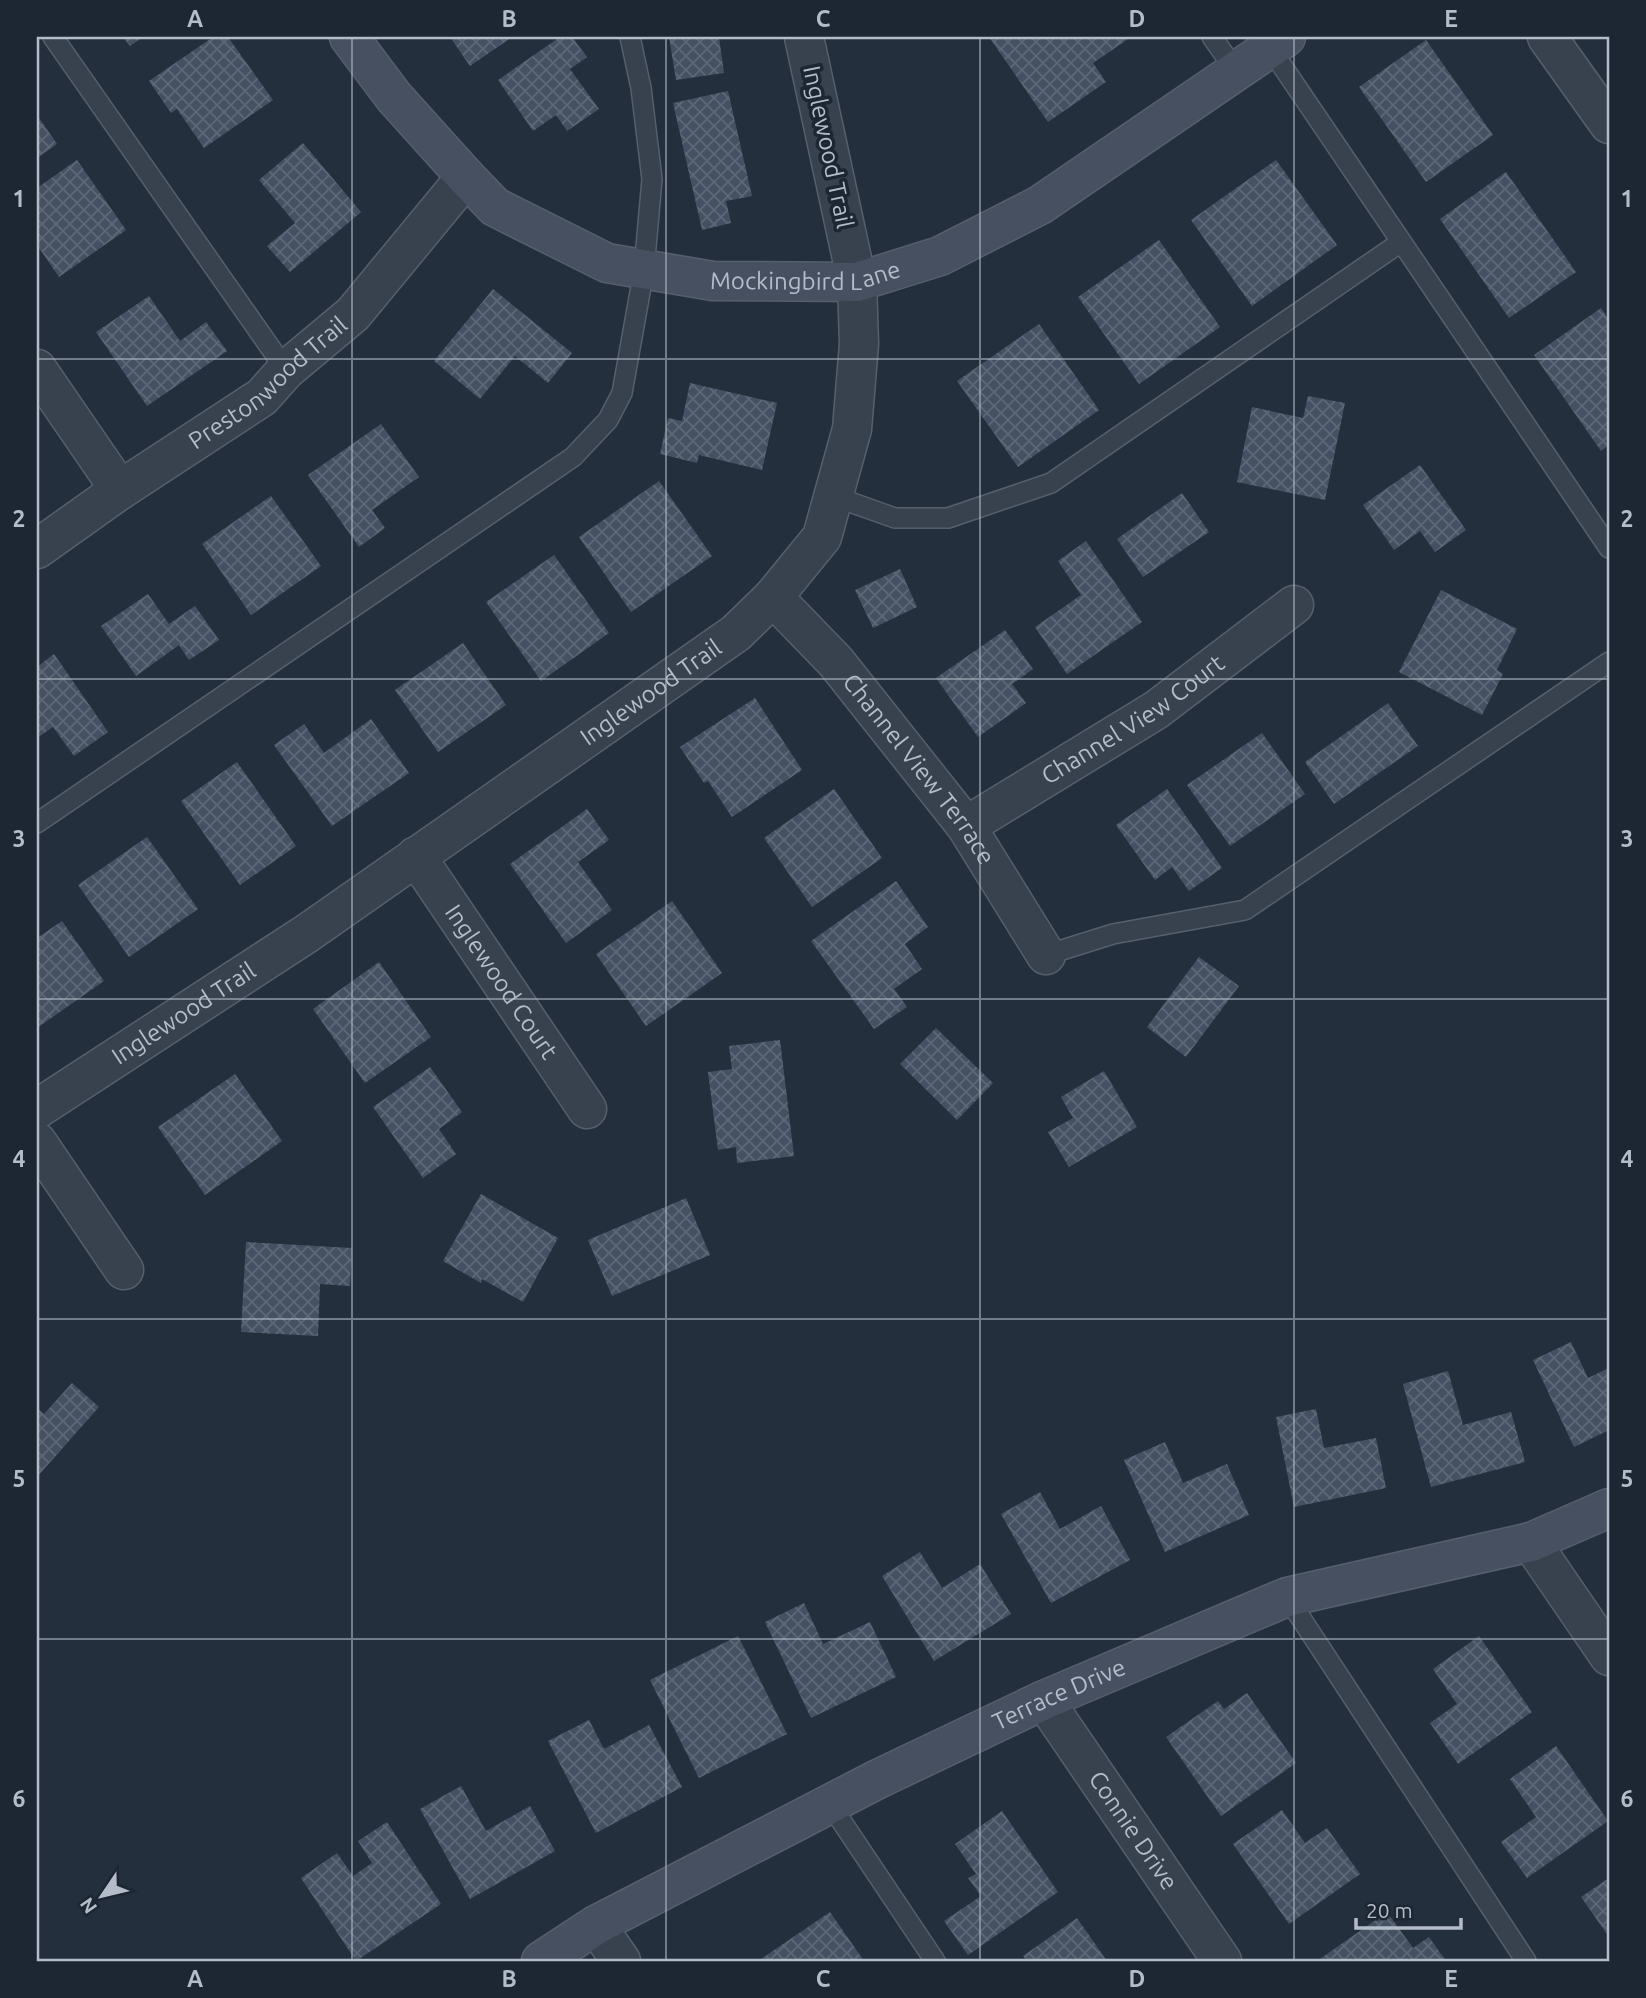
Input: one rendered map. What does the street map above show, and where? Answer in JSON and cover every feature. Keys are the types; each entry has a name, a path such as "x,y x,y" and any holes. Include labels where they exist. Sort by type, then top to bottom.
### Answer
{"street":[{"name":"Mockingbird Lane","path":"349,37 394,97 495,207 607,263 713,281 858,282 940,256 1040,205 1278,42"},
{"name":"Inglewood Trail","path":"37,1109 306,934 736,633 773,597 822,537 852,429 859,344 858,282 804,37"},
{"path":"1547,37 1609,124"},
{"name":"Prestonwood Trail","path":"37,549 120,490 262,397 286,370 353,314 466,177"},
{"path":"37,369 120,490"},
{"name":"Channel View Terrace","path":"773,597 836,662 966,826 1046,955"},
{"name":"Channel View Court","path":"966,826 1156,710 1294,605"},
{"name":"Inglewood Court","path":"416,856 587,1109"},
{"path":"37,1142 124,1270"},
{"name":"Terrace Drive","path":"541,1961 596,1925 878,1779 1044,1700 1287,1597 1531,1542 1609,1508"},
{"path":"1531,1542 1609,1656"},
{"name":"Connie Drive","path":"1044,1700 1222,1961"},
{"path":"596,1925 621,1961"}],"lane":[{"path":"53,37 286,370"},
{"path":"37,823 573,457 608,420 622,393 644,270 652,179 641,88 630,37"},
{"path":"1212,37 1236,71"},
{"path":"1278,42 1401,242 1609,548"},
{"path":"833,496 895,518 948,518 1051,483 1401,242"},
{"path":"1046,955 1113,934 1245,910 1609,662"},
{"path":"1287,1597 1526,1961"},
{"path":"830,1804 935,1961"}],"building":[{"path":"123,37 143,37 130,46"},
{"path":"213,37 228,37 273,100 204,148 177,109 171,113 149,81"},
{"path":"450,37 512,37 470,66"},
{"path":"560,37 572,37 587,57 570,69 599,109 567,131 556,115 533,131 498,80"},
{"path":"669,37 719,37 724,73 676,80"},
{"path":"989,37 1131,37 1093,63 1106,82 1048,122"},
{"path":"1426,40 1493,135 1426,182 1359,87"},
{"path":"728,91 752,196 726,201 731,223 702,230 673,103"},
{"path":"37,115 57,144 37,158"},
{"path":"303,143 361,212 290,272 267,246 295,223 259,180"},
{"path":"77,160 126,230 59,277 37,245 37,188"},
{"path":"1276,160 1337,245 1252,306 1191,220"},
{"path":"1506,172 1576,272 1509,318 1440,219"},
{"path":"1159,240 1220,327 1139,384 1078,297"},
{"path":"493,289 572,353 548,383 515,356 480,399 434,361"},
{"path":"149,296 180,341 206,322 227,351 147,406 96,332"},
{"path":"1601,308 1609,320 1609,445 1601,451 1534,355"},
{"path":"1039,324 1099,410 1018,467 957,381"},
{"path":"690,383 777,403 762,470 699,455 697,463 660,454 668,418 682,421"},
{"path":"1308,396 1345,403 1325,500 1237,482 1252,407 1303,418"},
{"path":"381,424 419,477 372,510 385,528 359,547 308,475"},
{"path":"1420,465 1466,530 1435,552 1420,531 1394,550 1363,505"},
{"path":"659,481 712,556 631,612 579,537"},
{"path":"1182,493 1209,532 1143,577 1117,539"},
{"path":"271,496 321,566 251,615 202,544"},
{"path":"1086,541 1142,622 1067,674 1035,627 1081,595 1058,561"},
{"path":"554,555 609,633 541,681 486,602"},
{"path":"900,569 917,607 873,628 855,590"},
{"path":"1441,590 1517,629 1497,670 1503,674 1482,715 1399,672"},
{"path":"148,594 169,624 195,606 219,640 189,660 179,645 136,676 101,626"},
{"path":"1005,630 1033,669 1012,684 1026,703 978,737 936,678"},
{"path":"463,643 506,705 438,752 395,690"},
{"path":"54,654 108,732 74,756 53,727 37,738 37,667"},
{"path":"755,698 802,770 732,817 708,781 704,783 680,747"},
{"path":"1388,703 1418,746 1334,804 1305,762"},
{"path":"371,719 409,773 332,826 274,745 304,724 324,753"},
{"path":"1262,733 1305,794 1230,846 1187,785"},
{"path":"237,762 296,846 240,885 181,801"},
{"path":"834,789 882,858 812,907 764,838"},
{"path":"1167,789 1222,868 1189,891 1172,867 1155,880 1116,825"},
{"path":"587,809 609,840 578,862 612,910 566,943 510,864"},
{"path":"147,837 198,909 129,957 78,885"},
{"path":"896,881 928,927 905,944 922,969 894,989 907,1007 874,1029 811,941"},
{"path":"672,901 722,973 646,1026 596,954"},
{"path":"62,921 104,981 37,1028 37,938"},
{"path":"1199,957 1239,986 1186,1057 1147,1027"},
{"path":"379,962 431,1037 365,1083 313,1009"},
{"path":"936,1028 993,1083 957,1120 900,1064"},
{"path":"780,1040 794,1156 737,1163 736,1147 718,1150 708,1072 732,1069 729,1046"},
{"path":"430,1067 462,1112 439,1129 456,1154 423,1178 373,1107"},
{"path":"1104,1071 1137,1127 1069,1167 1048,1132 1073,1118 1061,1097"},
{"path":"235,1074 282,1141 205,1195 158,1127"},
{"path":"481,1194 558,1238 523,1302 482,1279 481,1283 443,1261"},
{"path":"686,1198 710,1255 612,1296 588,1240"},
{"path":"246,1242 352,1248 350,1286 320,1284 318,1336 241,1332"},
{"path":"1571,1342 1588,1378 1609,1368 1609,1430 1574,1447 1533,1360"},
{"path":"1448,1371 1463,1425 1511,1412 1525,1462 1431,1487 1403,1384"},
{"path":"72,1383 99,1407 37,1477 37,1408 44,1414"},
{"path":"1316,1409 1324,1448 1376,1438 1386,1488 1294,1507 1276,1417"},
{"path":"1165,1442 1183,1483 1227,1464 1249,1515 1165,1552 1124,1460"},
{"path":"1040,1492 1060,1529 1101,1506 1130,1560 1051,1603 1001,1514"},
{"path":"920,1552 942,1588 980,1564 1011,1614 934,1661 882,1576"},
{"path":"804,1603 823,1644 870,1622 896,1677 811,1718 765,1622"},
{"path":"738,1636 787,1734 699,1778 650,1680"},
{"path":"1479,1636 1532,1712 1458,1764 1430,1723 1457,1704 1433,1669"},
{"path":"1247,1693 1296,1763 1221,1816 1166,1737 1218,1701 1224,1709"},
{"path":"589,1720 604,1749 649,1725 682,1787 596,1833 548,1741"},
{"path":"1556,1746 1608,1821 1527,1878 1501,1842 1536,1817 1510,1779"},
{"path":"461,1786 486,1831 530,1806 555,1851 470,1899 420,1809"},
{"path":"1282,1810 1305,1843 1327,1828 1360,1874 1289,1924 1233,1844"},
{"path":"1002,1811 1058,1892 968,1955 944,1921 981,1896 968,1878 976,1874 955,1844"},
{"path":"387,1822 441,1904 356,1961 301,1878 337,1853 353,1876 372,1863 358,1841"},
{"path":"1609,1878 1609,1937 1581,1897"},
{"path":"830,1912 864,1961 758,1961"},
{"path":"1387,1912 1413,1948 1429,1937 1446,1961 1317,1961"},
{"path":"1077,1918 1107,1961 1027,1961 1023,1956"}]}
